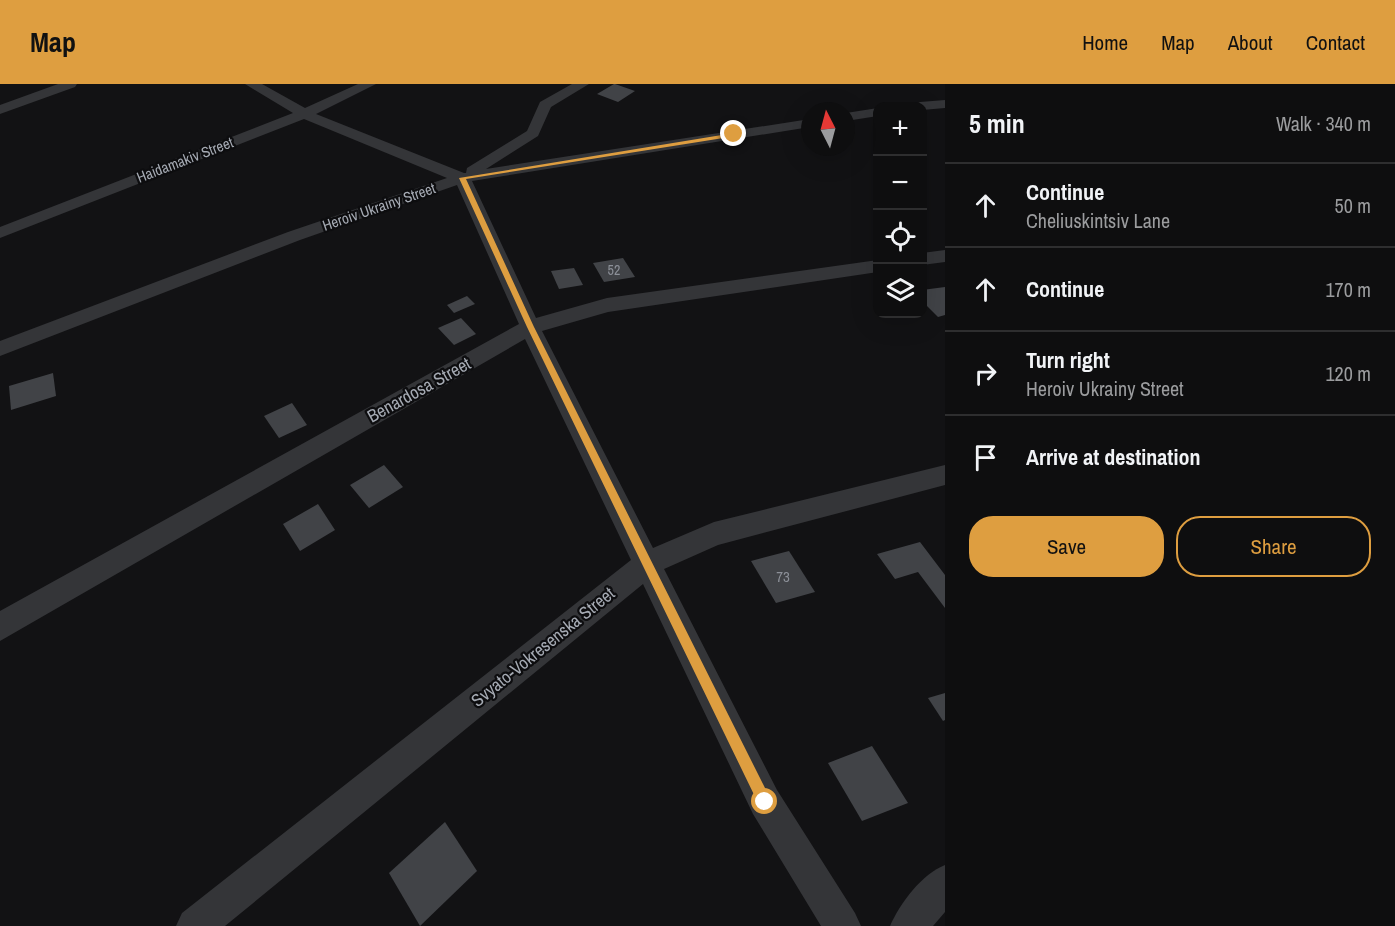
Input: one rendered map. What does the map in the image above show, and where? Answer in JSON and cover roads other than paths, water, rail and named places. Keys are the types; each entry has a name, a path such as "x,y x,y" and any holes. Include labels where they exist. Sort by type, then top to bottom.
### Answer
{"street":[{"path":"0,110 70,84"},
{"path":"252,84 304,114 462,178 530,327 765,802 843,926"},
{"name":"Haidamakiv Street","path":"0,233 304,114 369,84"},
{"path":"543,140 545,105 582,84"},
{"path":"927,105 945,104"},
{"path":"855,116 873,113"},
{"name":"Heroiv Ukrainy Street","path":"0,349 294,236 462,178 801,124"},
{"path":"462,178 543,140"},
{"path":"543,140 572,160"},
{"path":"927,258 945,256"},
{"name":"Benardosa Street","path":"0,627 530,327 607,305 873,267"},
{"name":"Svyato-Vokresenska Street","path":"195,926 648,563 714,534 945,475"},
{"path":"909,926 945,883"}]}
